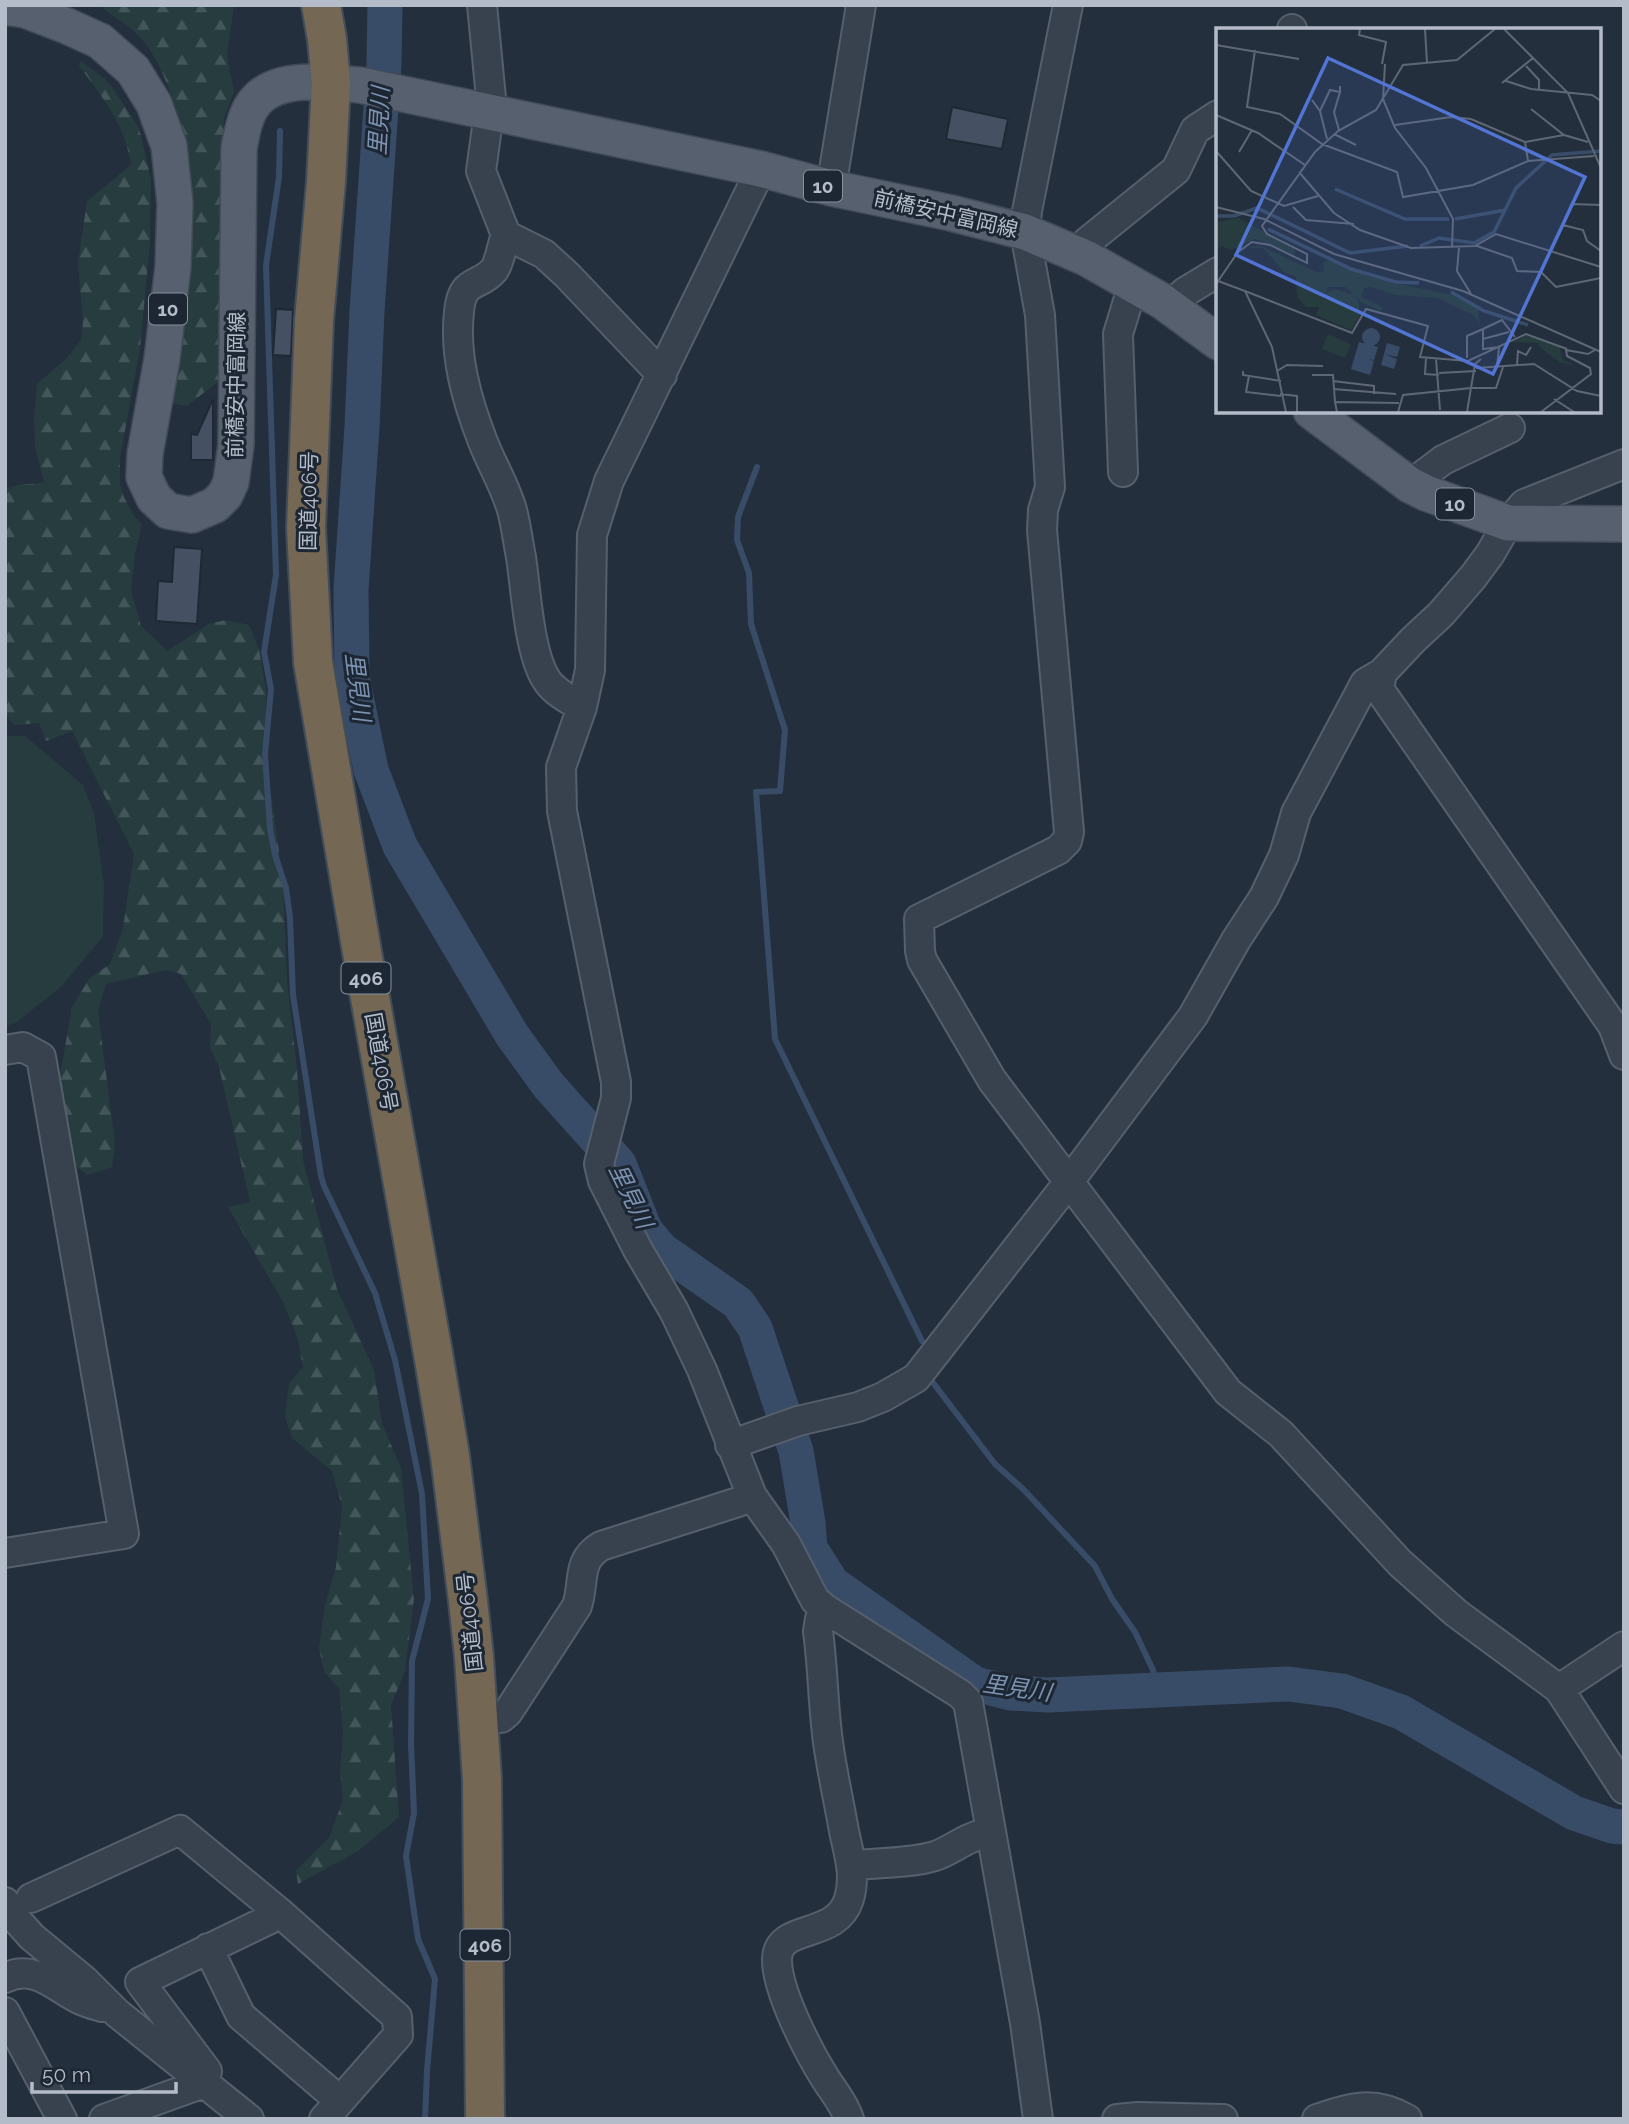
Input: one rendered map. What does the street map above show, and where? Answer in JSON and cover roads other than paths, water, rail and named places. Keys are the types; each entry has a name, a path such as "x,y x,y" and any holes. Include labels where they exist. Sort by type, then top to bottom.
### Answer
{"highway":[{"name":"国道406号","path":"321,5 327,39 348,85 326,182 314,320 306,528 313,662 450,1456 468,1601 479,1718 482,1807 485,2119"}],"main road":[{"name":"前橋安中富岡線","path":"5,7 25,10 100,41 133,70 154,104 169,146 174,203 173,267 162,359 145,454 144,477 154,498 168,511 192,515 215,505 225,495 231,482 235,465 239,148 247,114 261,94 280,86 303,83 348,85 403,94 488,114 761,169 831,188 951,213 1025,232 1078,254 1133,285 1169,306 1216,341"},
{"name":"10","path":"1314,413 1410,485 1508,523 1624,524"}],"street":[{"path":"482,5 491,98 481,171 506,235 494,270 473,283 462,297 458,340 461,368 476,421 512,511 529,622 539,662 547,681 582,706"},
{"path":"831,188 861,5"},
{"path":"1068,5 1025,232 1040,315 1050,487 1042,510 1042,530 1069,832 1067,841 1058,850 919,919 922,961 992,1080 1228,1392 1281,1434 1400,1563 1456,1614 1559,1689 1624,1789"},
{"path":"1078,254 1087,242 1176,170 1195,130 1216,116"},
{"path":"761,169 609,481 592,535 590,670 582,706 561,768 562,811 616,1082 616,1098 599,1164 603,1181 638,1250 674,1311 702,1370 752,1496 786,1544 815,1600 960,1693 968,1702 1025,2023 1038,2119"},
{"path":"506,235 544,254 662,375"},
{"path":"1169,306 1185,292 1216,273"},
{"path":"1123,472 1118,334 1133,285"},
{"path":"1410,485 1443,460 1510,428"},
{"path":"730,1446 787,1425 858,1407 883,1397 916,1378 1068,1183 1193,1016 1264,897 1284,855 1296,813 1365,682 1382,673 1441,614 1473,577 1508,523 1524,504 1624,464"},
{"path":"1382,673 1379,689 1613,1026 1624,1055"},
{"path":"5,1050 23,1047 41,1057 124,1534 5,1553"},
{"path":"479,1718 501,1717 508,1713 577,1606 583,1565 589,1553 601,1546 752,1496"},
{"path":"824,1608 818,1631 828,1742 846,1842 853,1865 851,1889 842,1914 824,1926 790,1937 777,1955 777,1962 786,1998 796,2023 849,2119"},
{"path":"1559,1689 1624,1646"},
{"path":"208,1948 242,2016 332,2110 398,2035 397,2017 279,1912 180,1830 18,1900 14,1917 32,1937 84,1980 117,2012 249,2119"},
{"path":"853,1865 922,1859 977,1835 991,1833"},
{"path":"204,2083 207,2071 140,1982 270,1919 279,1912"},
{"path":"5,1978 25,1972 45,1979 82,2000 117,2012"},
{"path":"5,2012 62,2119"},
{"path":"104,2119 204,2083"},
{"path":"1317,2119 1344,2110 1370,2107 1392,2110 1407,2119"},
{"path":"1117,2119 1223,2119"}],"waterway":[{"name":"里見川","path":"385,5 384,64 351,589 352,677 371,770 400,846 512,1035 549,1086 619,1164 645,1230 662,1250 738,1303 755,1328 796,1451 810,1548 832,1583 975,1684 1011,1693 1048,1695 1288,1684 1342,1691 1401,1712 1574,1813 1612,1826 1624,1827"},
{"path":"280,131 279,177 266,265 276,575 264,652 271,689 265,754 270,828 275,855 286,888 293,995 321,1176 375,1293 395,1360 422,1494 428,1599 412,1661 414,1813 406,1856 418,1939 435,1979 425,2119"},
{"path":"757,467 738,517 737,540 749,573 751,624 785,730 780,791 756,792 775,1039 922,1341"},
{"path":"934,1375 931,1380 995,1464 1023,1489 1095,1566 1112,1599 1135,1632 1153,1670 1159,1690"}]}
